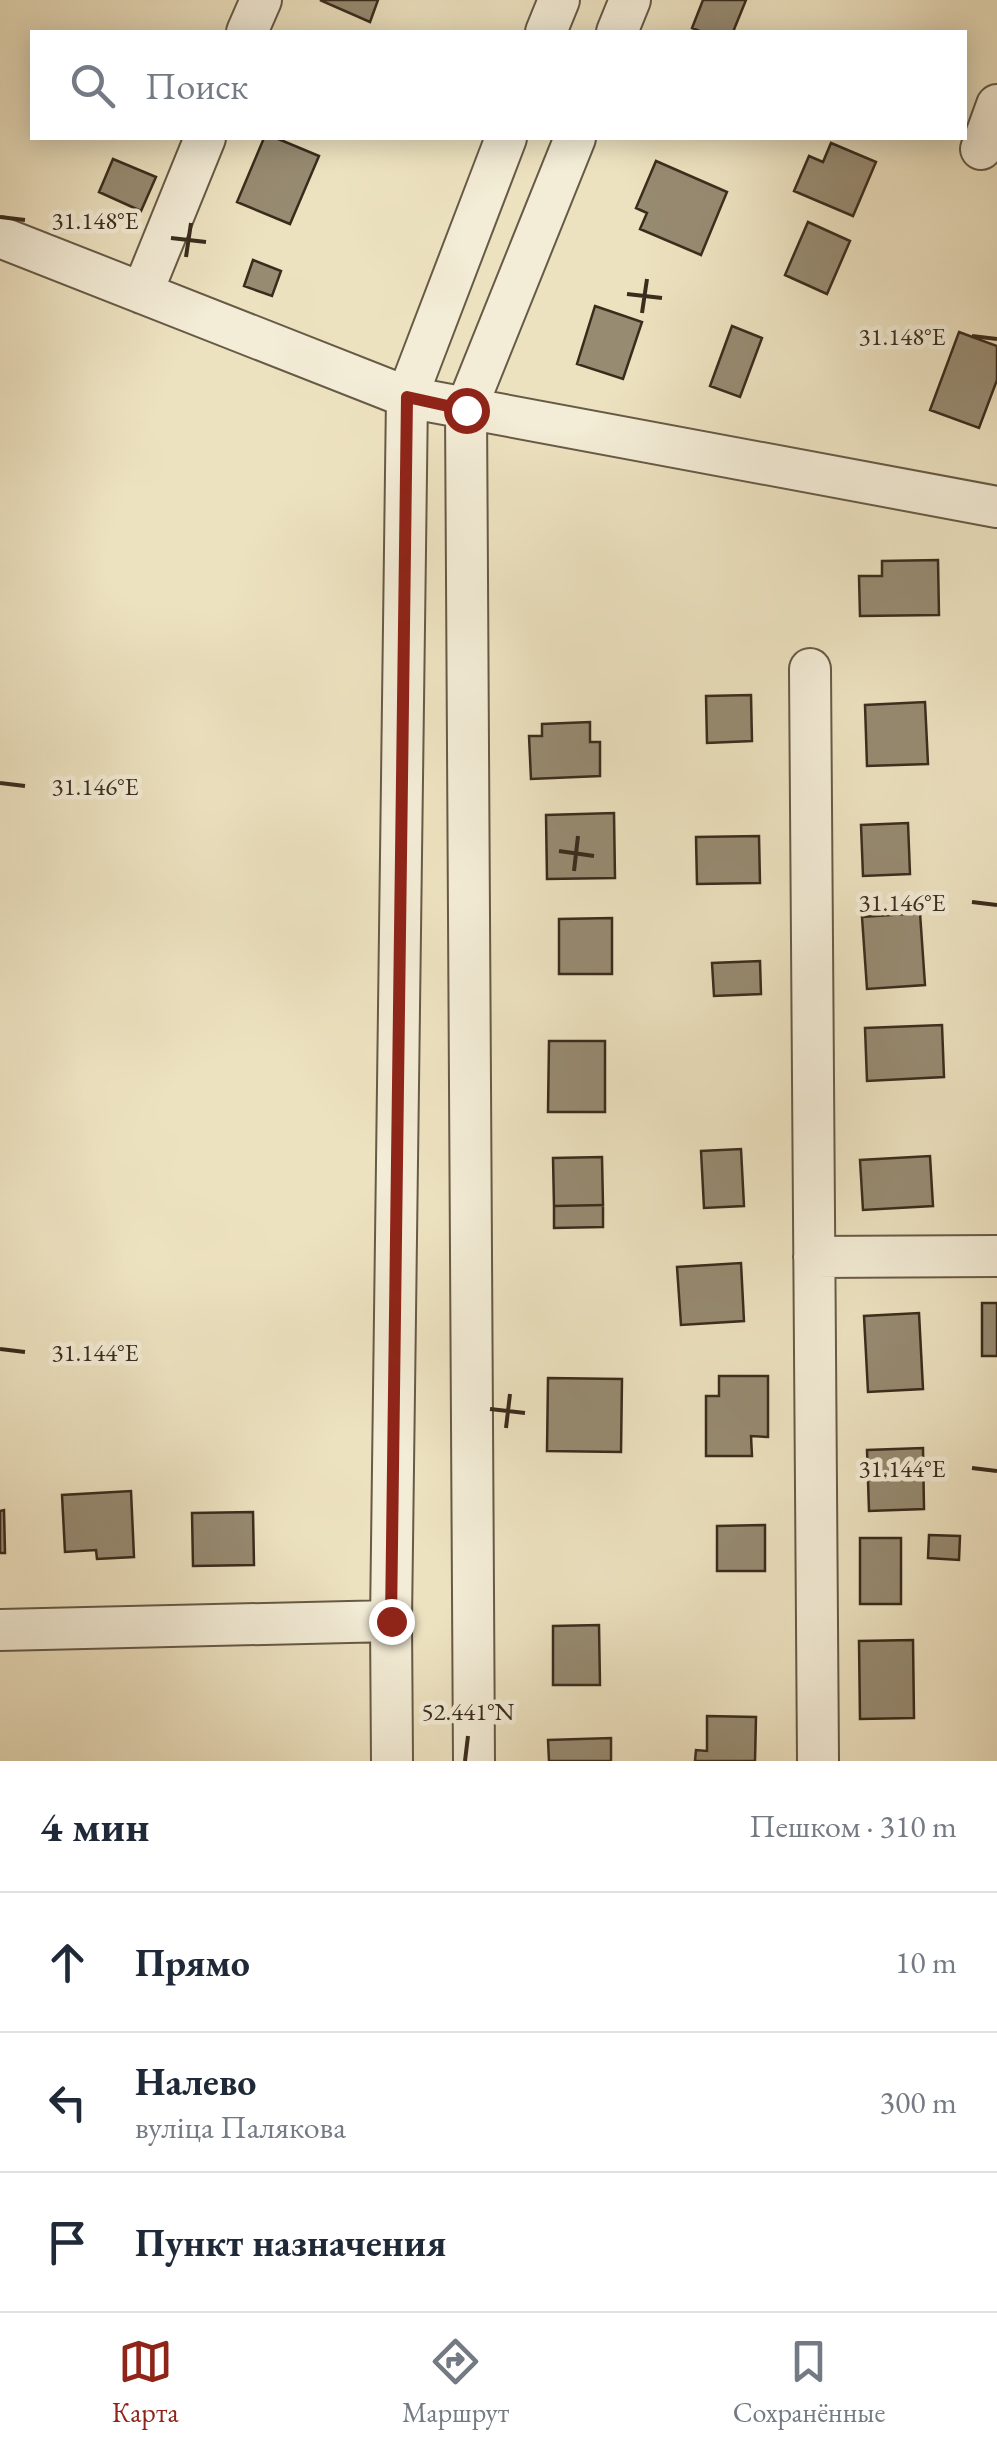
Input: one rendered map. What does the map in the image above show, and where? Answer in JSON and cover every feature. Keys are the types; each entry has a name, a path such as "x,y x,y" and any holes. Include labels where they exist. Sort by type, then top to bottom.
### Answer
{"street":[{"path":"249,30 260,0"},
{"path":"547,30 559,0"},
{"path":"618,30 630,0"},
{"path":"981,149 997,105"},
{"path":"142,293 204,140"},
{"path":"392,1761 407,397 505,140"},
{"path":"474,1761 466,410 574,140"},
{"path":"0,237 407,397 997,507"},
{"path":"810,668 818,1761"},
{"path":"814,1256 997,1256"},
{"path":"0,1630 391,1621"}],"building":[{"path":"320,0 378,0 370,22"},
{"path":"703,0 746,0 734,30 692,28"},
{"path":"263,140 281,140 319,156 290,224 237,202"},
{"path":"831,143 876,162 853,216 794,191 809,156 823,162"},
{"path":"113,159 156,177 141,211 99,192"},
{"path":"656,161 727,192 701,255 640,229 647,213 636,208"},
{"path":"808,222 850,241 827,294 785,275"},
{"path":"253,260 281,271 272,296 244,286"},
{"path":"595,306 642,322 623,379 577,364"},
{"path":"732,326 762,338 740,397 710,386"},
{"path":"959,332 997,346 997,380 979,428 930,410"},
{"path":"938,560 939,615 860,616 859,576 882,576 882,561"},
{"path":"751,695 752,741 707,743 706,696"},
{"path":"925,702 928,764 867,766 865,705"},
{"path":"590,722 590,742 600,742 600,776 531,779 529,736 542,736 542,724"},
{"path":"614,813 615,878 547,879 546,815"},
{"path":"908,823 910,874 863,876 861,825"},
{"path":"759,836 760,883 697,884 696,837"},
{"path":"920,913 925,985 867,989 862,917"},
{"path":"612,918 612,974 559,974 559,919"},
{"path":"760,961 761,994 714,996 712,963"},
{"path":"942,1025 944,1077 867,1081 865,1028"},
{"path":"549,1041 605,1041 605,1112 548,1112"},
{"path":"741,1149 744,1206 704,1208 701,1151"},
{"path":"930,1156 933,1206 863,1210 860,1160"},
{"path":"602,1157 603,1205 554,1206 553,1158"},
{"path":"603,1205 603,1227 554,1228 554,1206"},
{"path":"741,1263 744,1321 681,1325 677,1267"},
{"path":"982,1303 997,1303 997,1356 982,1356"},
{"path":"919,1313 923,1389 868,1392 864,1316"},
{"path":"719,1376 768,1376 768,1437 751,1436 752,1456 706,1456 706,1396 719,1396"},
{"path":"548,1378 622,1379 621,1452 547,1451"},
{"path":"923,1448 924,1509 869,1511 867,1450"},
{"path":"131,1491 134,1557 97,1559 96,1550 65,1552 62,1495"},
{"path":"4,1510 5,1553 0,1553 0,1511"},
{"path":"253,1512 254,1565 193,1566 192,1513"},
{"path":"765,1525 765,1571 717,1571 717,1526"},
{"path":"929,1535 960,1536 959,1560 928,1558"},
{"path":"860,1538 901,1538 901,1604 860,1604"},
{"path":"599,1625 600,1685 553,1685 553,1626"},
{"path":"913,1640 914,1718 860,1719 859,1641"},
{"path":"707,1716 756,1717 755,1761 695,1761 696,1750 707,1751"},
{"path":"611,1738 611,1761 549,1761 548,1740"}],"route":[{"path":"391,1621 407,397 466,410"}]}
